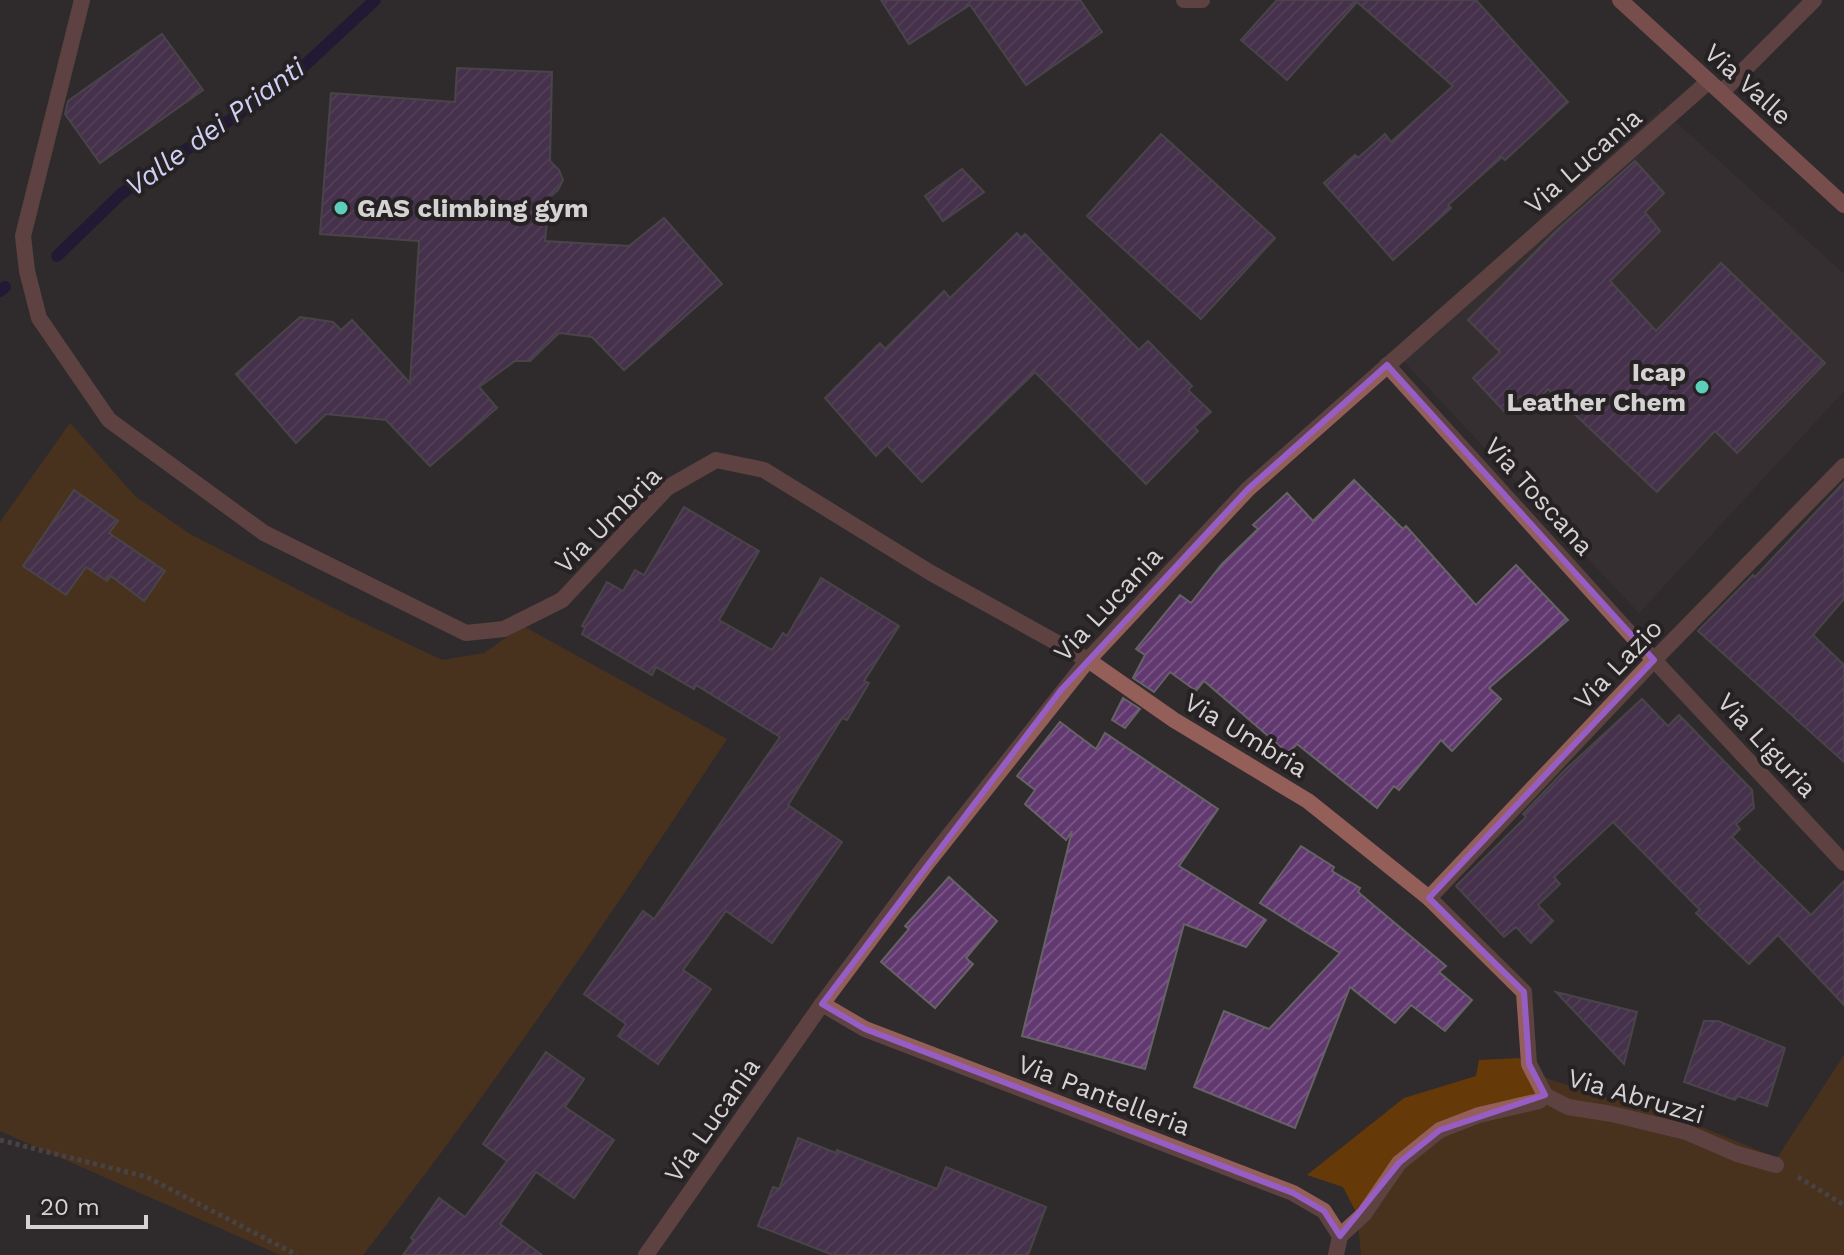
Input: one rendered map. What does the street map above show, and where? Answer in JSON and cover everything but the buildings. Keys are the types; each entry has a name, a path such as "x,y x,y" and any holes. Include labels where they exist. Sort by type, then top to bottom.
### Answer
{"main road":[{"name":"Via Valle","path":"1620,0 1844,205"}],"street":[{"name":"Via Umbria","path":"82,0 23,236 27,271 39,318 109,420 264,533 466,633 504,629 562,600 667,488 716,460 764,470 931,573 1088,660 1174,720 1308,801 1429,898"},
{"path":"1184,0 1202,0"},
{"name":"Via Lucania","path":"646,1255 822,1004 928,862 1088,660 1248,489 1387,365 1814,0"},
{"name":"Via Toscana","path":"1387,365 1654,660"},
{"name":"Via Lazio","path":"1429,898 1654,660 1844,466"},
{"name":"Via Liguria","path":"1654,660 1844,863"},
{"name":"Via Abruzzi","path":"1429,898 1524,992 1529,1064 1545,1095 1568,1107 1686,1132 1737,1154 1776,1165"},
{"name":"Via Pantelleria","path":"822,1004 865,1029 1293,1193 1324,1211 1340,1236"},
{"path":"1336,1255 1340,1236 1364,1214 1399,1163 1440,1130 1479,1115 1539,1101 1545,1095"}],"path":[{"path":"0,1140 147,1177 297,1255"},
{"path":"1776,1165 1844,1205"}],"highlighted area":[{"path":"1387,365 1654,660 1429,898 1524,992 1529,1064 1545,1095 1440,1130 1399,1163 1340,1236 1324,1211 1293,1193 865,1029 822,1004 1061,690 1248,489"}],"shaded area":[{"path":"1659,107 1844,274 1844,391 1639,613 1399,356 1428,322 1659,111"},
{"path":"70,423 135,496 190,534 349,616 442,660 484,653 523,626 727,739 550,1001 363,1255 280,1255 0,1131 0,522"},
{"path":"1844,1055 1844,1255 1361,1255 1357,1214 1343,1187 1307,1175 1404,1098 1476,1076 1479,1060 1519,1058 1529,1070 1551,1080 1672,1115 1777,1158"}],"waterway":[{"name":"Valle dei Prianti","path":"57,256 121,194 290,79 375,0"},
{"name":"Valle dei Prianti","path":"0,291 5,287"}],"place":[{"name":"GAS climbing gym","path":"341,208"},
{"name":"Icap Leather Chem","path":"1702,387"}]}
